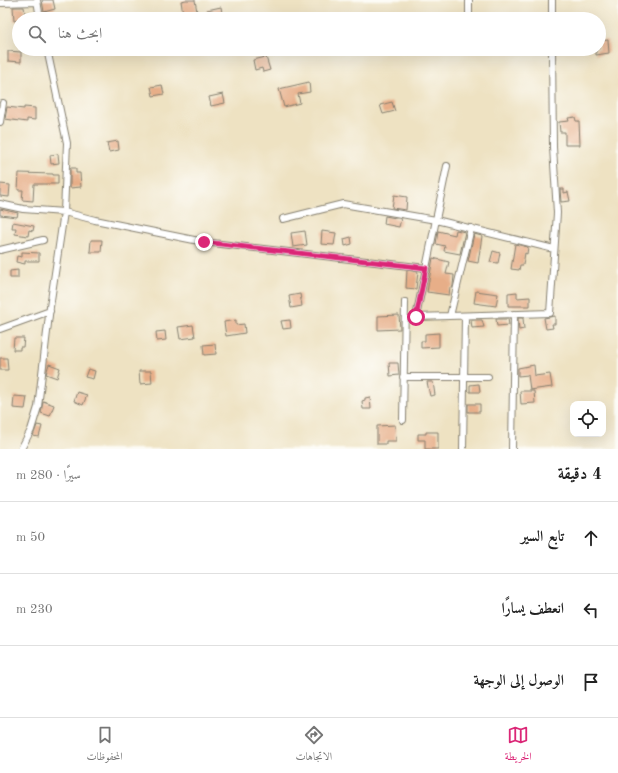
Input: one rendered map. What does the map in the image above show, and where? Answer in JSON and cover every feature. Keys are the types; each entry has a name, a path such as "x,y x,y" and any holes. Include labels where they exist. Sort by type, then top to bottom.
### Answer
{"street":[{"path":"469,0 469,12"},
{"path":"552,0 552,12"},
{"path":"0,3 37,1 39,12"},
{"path":"21,449 31,430 38,407 64,212 67,143 48,56"},
{"path":"447,166 416,317 550,313 557,213 553,147 552,56"},
{"path":"0,122 3,103"},
{"path":"0,204 64,212 95,220 204,242 426,268"},
{"path":"283,218 343,204 436,220 554,249"},
{"path":"450,316 471,228"},
{"path":"0,250 43,240"},
{"path":"403,420 405,302"},
{"path":"0,328 50,311"},
{"path":"512,449 514,314"},
{"path":"463,449 464,316"},
{"path":"404,377 488,377"}],"building":[{"path":"42,0 53,0 55,9 44,12"},
{"path":"195,0 197,12 183,12 181,1"},
{"path":"13,7 24,7 25,12 13,12"},
{"path":"221,7 222,12 207,12 207,10"},
{"path":"606,40 608,40 609,53 606,53"},
{"path":"8,51 12,51 12,56 21,56 21,62 8,61"},
{"path":"266,57 270,70 263,72 262,68 255,70 253,60"},
{"path":"309,82 310,92 298,94 300,103 284,107 279,89"},
{"path":"162,85 164,94 153,96 151,87"},
{"path":"223,94 225,103 211,106 209,97"},
{"path":"392,102 395,111 383,114 380,105"},
{"path":"7,107 24,109 24,107 35,108 35,120 27,119 27,122 5,119"},
{"path":"575,117 576,121 579,121 580,145 565,145 565,132 560,132 559,122 569,121 568,118"},
{"path":"118,141 119,150 109,152 107,143"},
{"path":"58,154 59,163 51,164 50,155"},
{"path":"70,168 76,168 76,173 80,173 81,187 70,188"},
{"path":"19,173 58,175 58,184 34,184 33,201 22,200 23,190 18,190"},
{"path":"0,184 10,185 9,197 0,196"},
{"path":"560,189 564,189 564,193 568,192 570,201 561,202"},
{"path":"394,195 407,197 406,210 392,208"},
{"path":"0,209 18,213 17,217 0,215"},
{"path":"385,216 401,219 399,227 384,224"},
{"path":"13,222 34,226 33,231 29,230 28,236 15,234 16,228 12,228"},
{"path":"456,230 465,232 460,254 444,251 445,246 436,244 438,231 455,235"},
{"path":"305,231 307,245 293,247 291,233"},
{"path":"322,231 336,233 334,245 321,244"},
{"path":"474,234 482,236 478,263 468,261"},
{"path":"351,237 352,244 345,246 344,239"},
{"path":"91,240 102,240 101,252 90,252"},
{"path":"515,244 528,247 527,254 525,253 523,265 520,265 519,270 511,269"},
{"path":"493,251 500,253 498,263 490,262"},
{"path":"22,252 39,253 39,261 25,261 25,264 16,262 17,256 22,257"},
{"path":"433,258 449,262 446,274 454,275 453,286 452,288 450,287 449,295 427,292"},
{"path":"18,270 18,278 10,278 10,271"},
{"path":"407,270 418,272 416,289 406,288"},
{"path":"476,291 498,294 496,306 474,303"},
{"path":"517,292 517,298 530,297 530,306 508,306 508,293"},
{"path":"300,294 302,306 291,308 289,296"},
{"path":"399,315 400,329 378,330 378,316"},
{"path":"555,316 555,324 552,324 553,328 546,329 544,318"},
{"path":"518,318 523,318 524,329 519,330"},
{"path":"496,319 508,319 509,325 497,326"},
{"path":"236,320 236,325 244,324 245,333 226,336 224,322"},
{"path":"290,320 291,328 283,329 281,321"},
{"path":"471,320 482,320 484,327 472,328"},
{"path":"193,325 195,337 180,339 178,327"},
{"path":"165,331 166,340 157,341 156,332"},
{"path":"439,333 439,347 421,348 421,341 425,341 425,334"},
{"path":"14,338 24,338 23,347 20,347 20,350 13,350"},
{"path":"215,344 216,354 204,355 203,345"},
{"path":"0,358 7,358 8,370 0,370"},
{"path":"389,363 398,363 399,375 390,376"},
{"path":"49,364 60,368 57,378 46,374"},
{"path":"534,365 535,376 550,374 552,387 530,390 528,375 518,376 518,368"},
{"path":"88,369 95,371 93,379 85,377"},
{"path":"139,371 151,371 152,383 140,384"},
{"path":"427,382 433,382 435,395 430,396"},
{"path":"479,384 480,392 470,392 470,385"},
{"path":"520,391 534,391 535,403 521,404"},
{"path":"77,392 87,395 83,405 74,401"},
{"path":"14,396 27,397 25,409 13,408"},
{"path":"370,397 371,409 363,409 362,401 365,400 365,398"},
{"path":"43,401 54,405 50,416 41,413"},
{"path":"468,404 480,404 480,412 468,412"},
{"path":"37,425 42,426 39,437 33,436"},
{"path":"395,425 396,441 386,441 386,444 377,444 377,426"},
{"path":"426,432 438,432 438,449 425,449 425,440 418,440 418,434 426,434"}],"route":[{"path":"204,242 426,268 416,317"}]}
